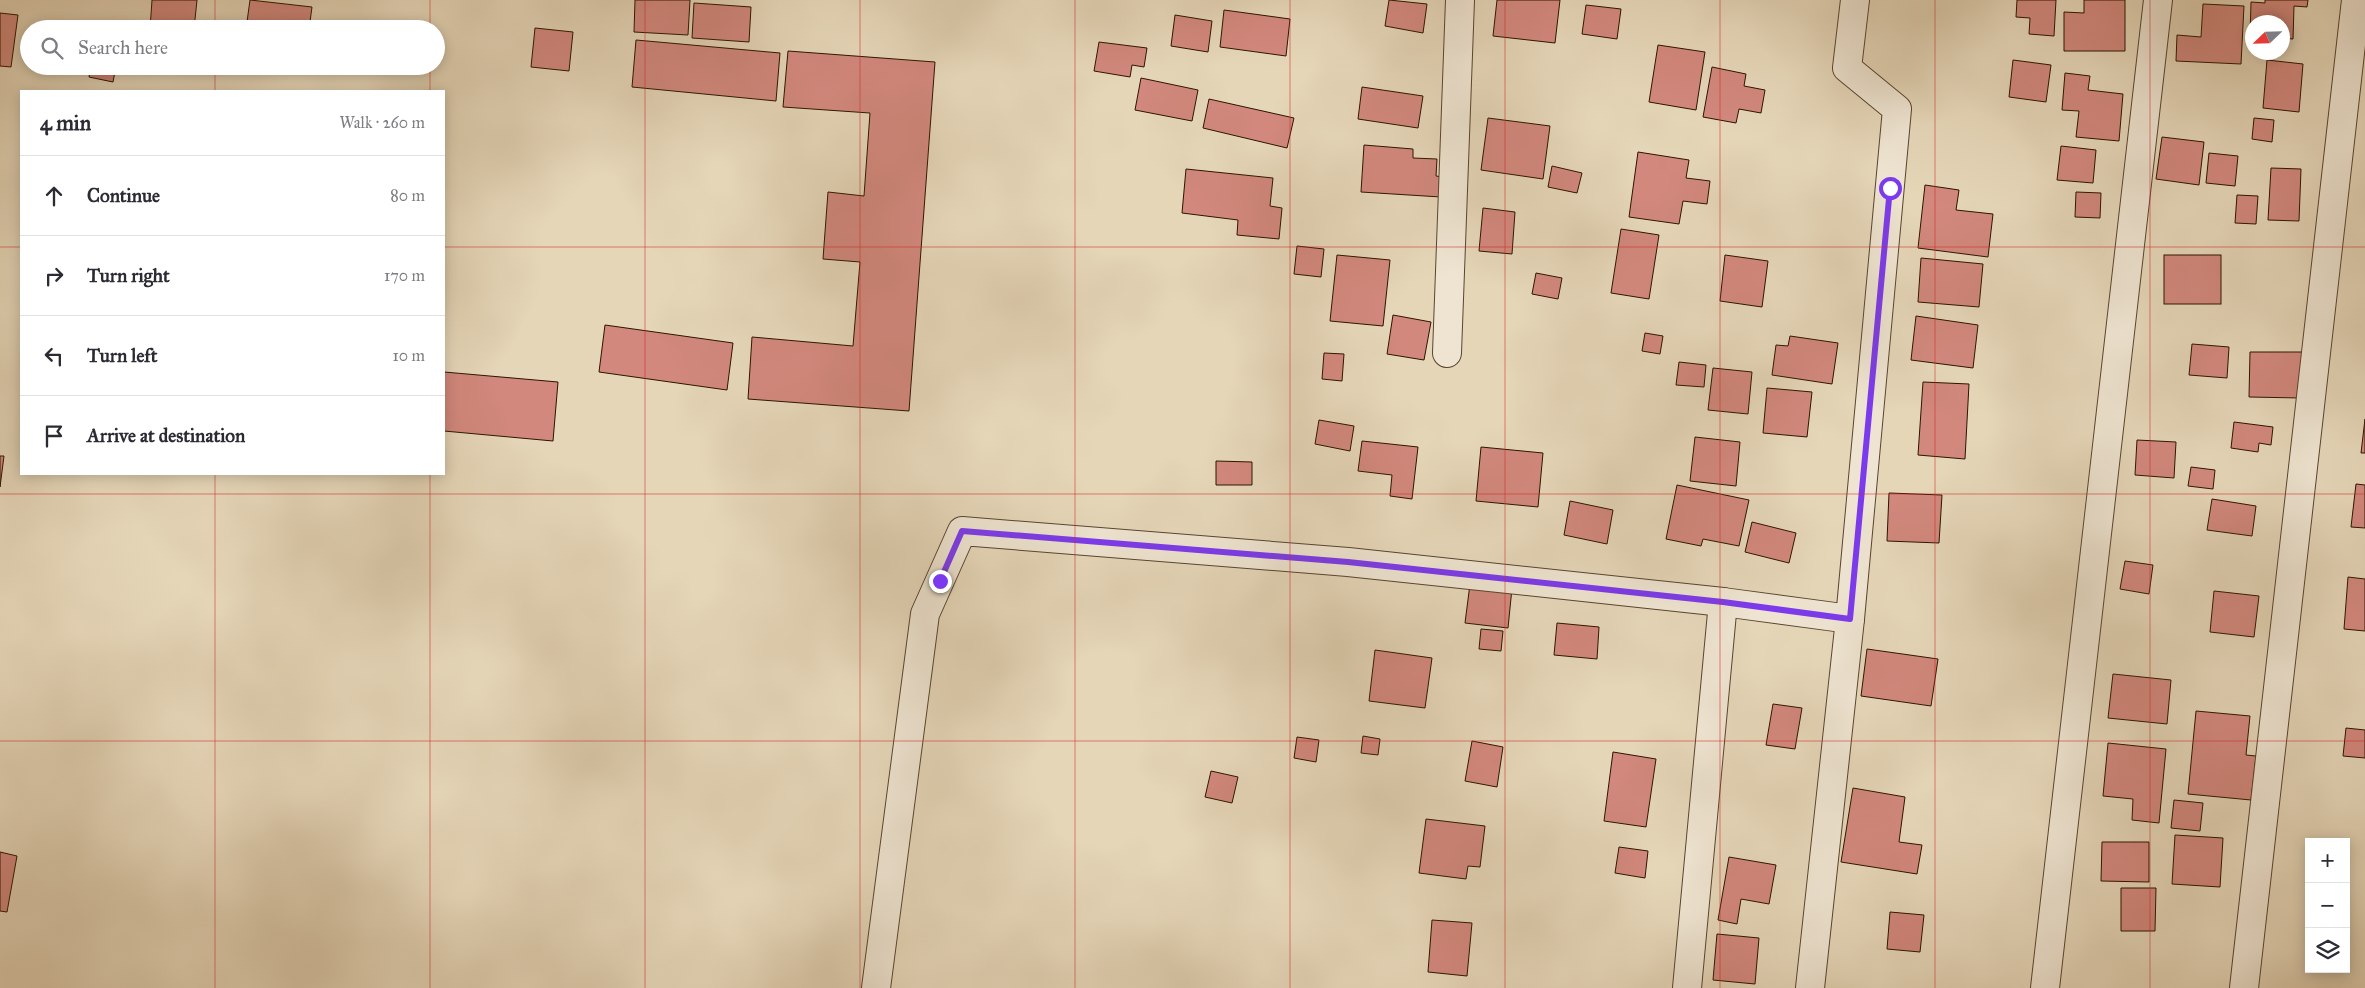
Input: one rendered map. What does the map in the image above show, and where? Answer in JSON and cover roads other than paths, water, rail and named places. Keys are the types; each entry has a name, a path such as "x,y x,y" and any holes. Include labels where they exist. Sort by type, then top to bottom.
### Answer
{"street":[{"path":"1447,353 1460,0"},
{"path":"1810,988 1850,619 1897,109 1846,68 1855,0"},
{"path":"2044,988 2158,0"},
{"path":"2244,988 2356,0"},
{"path":"876,988 925,614 962,531 1348,562 1723,602 1850,619"},
{"path":"1687,988 1723,602"}]}
